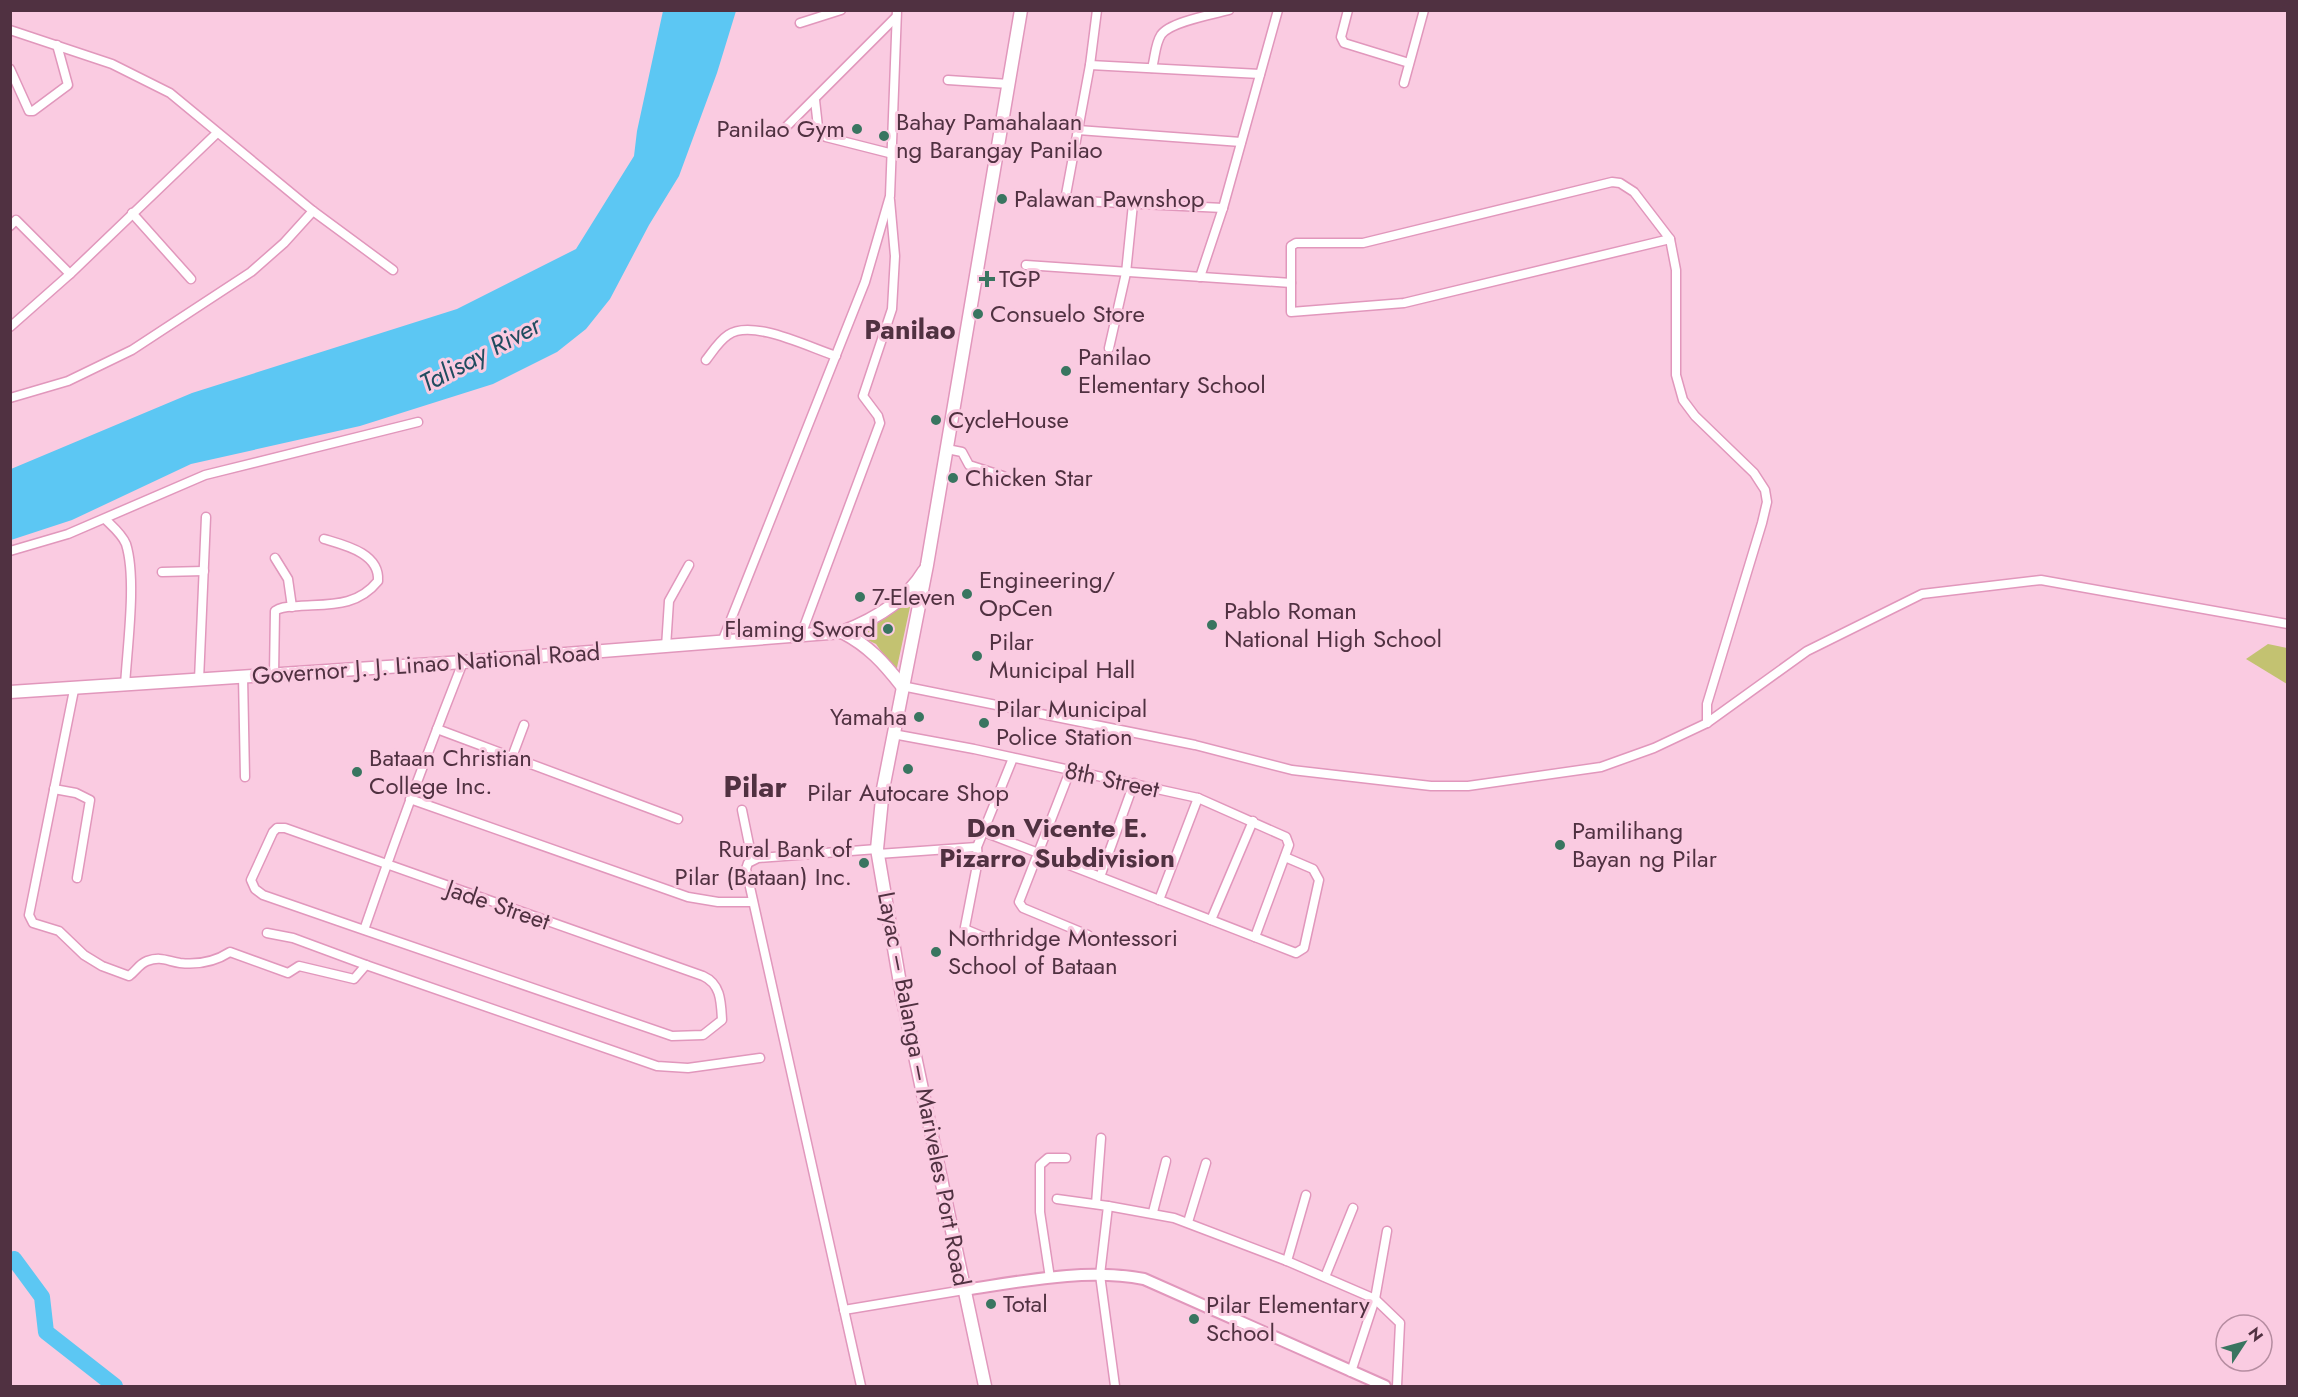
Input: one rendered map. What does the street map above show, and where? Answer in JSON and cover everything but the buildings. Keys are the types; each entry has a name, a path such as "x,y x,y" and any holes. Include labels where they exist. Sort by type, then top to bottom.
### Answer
{"main road":[{"name":"Layac – Balanga – Mariveles Port Road","path":"985,1386 902,995 878,852 882,793 927,565 1021,10"},
{"name":"Governor J. J. Linao National Road","path":"10,692 74,690 243,676 463,662 842,632 875,616 902,597 920,578 927,565"},
{"path":"842,632 862,642 879,657 902,686"}],"street":[{"path":"800,23 841,10"},
{"path":"1065,200 1090,65 1097,10"},
{"path":"1152,68 1159,38 1165,31 1200,17 1229,10"},
{"path":"1200,277 1223,208 1278,10"},
{"path":"1348,10 1341,37 1344,43 1409,63"},
{"path":"1404,82 1424,10"},
{"path":"787,126 897,14"},
{"path":"801,635 880,423 878,416 863,396 892,309 895,256 890,196 897,14"},
{"path":"10,30 112,64 170,93 313,211 393,270"},
{"path":"10,69 24,102 29,111 33,111 68,84 57,45"},
{"path":"1090,65 1260,74"},
{"path":"948,80 1009,84"},
{"path":"815,100 818,127 826,137 893,154"},
{"path":"1078,130 1241,142"},
{"path":"10,327 70,274 217,133"},
{"path":"1671,239 1404,303 1291,312 1290,253 1291,246 1296,243 1364,243 1612,182 1620,183 1634,192 1671,239 1676,270 1676,375 1683,400 1695,416 1754,473 1766,490 1767,502 1707,704 1707,723"},
{"path":"722,642 865,282 890,196"},
{"path":"1041,199 1223,208"},
{"path":"1109,348 1126,273 1133,204"},
{"path":"10,398 68,381 132,350 251,272 284,243 313,211"},
{"path":"132,213 191,279"},
{"path":"10,226 16,220 70,274"},
{"path":"1026,265 1291,283"},
{"path":"706,360 728,334 747,329 765,332 836,356"},
{"path":"10,551 68,534 205,475 418,422"},
{"path":"947,449 962,452 969,465 1003,476"},
{"path":"199,680 206,517"},
{"path":"105,519 122,537 127,552 129,605 126,686"},
{"path":"274,675 275,611 292,607 350,603 363,596 378,581 376,570 358,550 324,539"},
{"path":"276,558 288,579 292,607"},
{"path":"666,647 669,601 689,565"},
{"path":"162,572 204,571"},
{"path":"902,686 1195,745 1292,770 1431,786 1468,786 1601,767 1654,748 1707,723 1807,651 1922,594 2041,580 2245,619 2288,624"},
{"path":"364,930 410,799 463,662"},
{"path":"243,676 245,777"},
{"path":"74,690 29,918 33,923 59,931 84,955 102,966 129,976 140,964 149,960 163,957 184,963 214,961 230,951 288,973 299,966 354,979 366,965"},
{"path":"512,757 524,725"},
{"path":"437,729 678,819"},
{"name":"8th Street","path":"893,734 1198,798 1253,821 1289,840 1285,857"},
{"path":"984,936 967,930 965,924 978,860 977,848 1013,758"},
{"path":"1070,771 1019,902 1023,908 1088,935"},
{"path":"1100,877 1134,783"},
{"path":"54,789 76,793 90,800 77,878"},
{"path":"1160,900 1198,798"},
{"path":"410,799 688,897 718,902 753,902"},
{"path":"742,810 752,859 746,869 861,1386"},
{"path":"1211,920 1253,821"},
{"name":"Jade Street","path":"278,828 285,828 386,866 712,980 721,1000 722,1020 703,1035 672,1036 263,895 255,889 251,880 273,832 278,828"},
{"path":"984,832 1296,953 1304,948 1319,880 1314,869 1285,857 1256,937"},
{"path":"752,859 977,848"},
{"path":"267,933 293,938 657,1066 688,1068 760,1058"},
{"path":"1096,1204 1101,1138"},
{"path":"1050,1278 1041,1212 1040,1165 1048,1158 1066,1158"},
{"path":"1154,1212 1166,1161"},
{"path":"1188,1222 1206,1163"},
{"path":"1287,1261 1306,1195"},
{"path":"1057,1199 1154,1212 1188,1222 1375,1299 1400,1323 1397,1386"},
{"path":"1108,1206 1100,1275 1115,1386"},
{"path":"1325,1277 1353,1208"},
{"path":"1351,1372 1375,1299 1387,1231"},
{"path":"844,1310 1050,1278 1128,1276 1160,1285 1384,1386"}],"shaded area":[{"path":"904,603 910,607 896,672 876,644 851,632"},
{"path":"2268,644 2287,648 2287,684 2246,659"}],"water":[{"name":"Talisay River","path":"663,11 736,11 717,73 679,176 649,225 610,299 586,329 557,352 493,384 360,426 191,464 72,520 11,540 11,469 192,393 457,309 576,249 634,156 637,131"}],"waterway":[{"path":"10,1262 14,1259 42,1297 46,1332 115,1386"}],"place":[{"name":"Panilao Gym","path":"857,129"},
{"name":"Bahay Pamahalaan ng Barangay Panilao","path":"884,136"},
{"name":"Palawan Pawnshop","path":"1002,199"},
{"name":"TGP","path":"987,279"},
{"name":"Consuelo Store","path":"978,314"},
{"name":"Panilao Elementary School","path":"1066,371"},
{"name":"CycleHouse","path":"936,420"},
{"name":"Chicken Star","path":"953,478"},
{"name":"Engineering/ OpCen","path":"967,594"},
{"name":"7-Eleven","path":"860,597"},
{"name":"Pablo Roman National High School","path":"1212,625"},
{"name":"Flaming Sword","path":"888,629"},
{"name":"Pilar Municipal Hall","path":"977,656"},
{"name":"Yamaha","path":"919,717"},
{"name":"Pilar Municipal Police Station","path":"984,723"},
{"name":"Pilar Autocare Shop","path":"908,769"},
{"name":"Bataan Christian College Inc.","path":"357,772"},
{"name":"Pamilihang Bayan ng Pilar","path":"1560,845"},
{"name":"Rural Bank of Pilar (Bataan) Inc.","path":"864,863"},
{"name":"Northridge Montessori School of Bataan","path":"936,952"},
{"name":"Total","path":"991,1304"},
{"name":"Pilar Elementary School","path":"1194,1319"}],"district":[{"name":"Panilao","path":"910,330"},
{"name":"Pilar","path":"755,787"},
{"name":"Don Vicente E. Pizarro Subdivision","path":"1057,843"}]}
